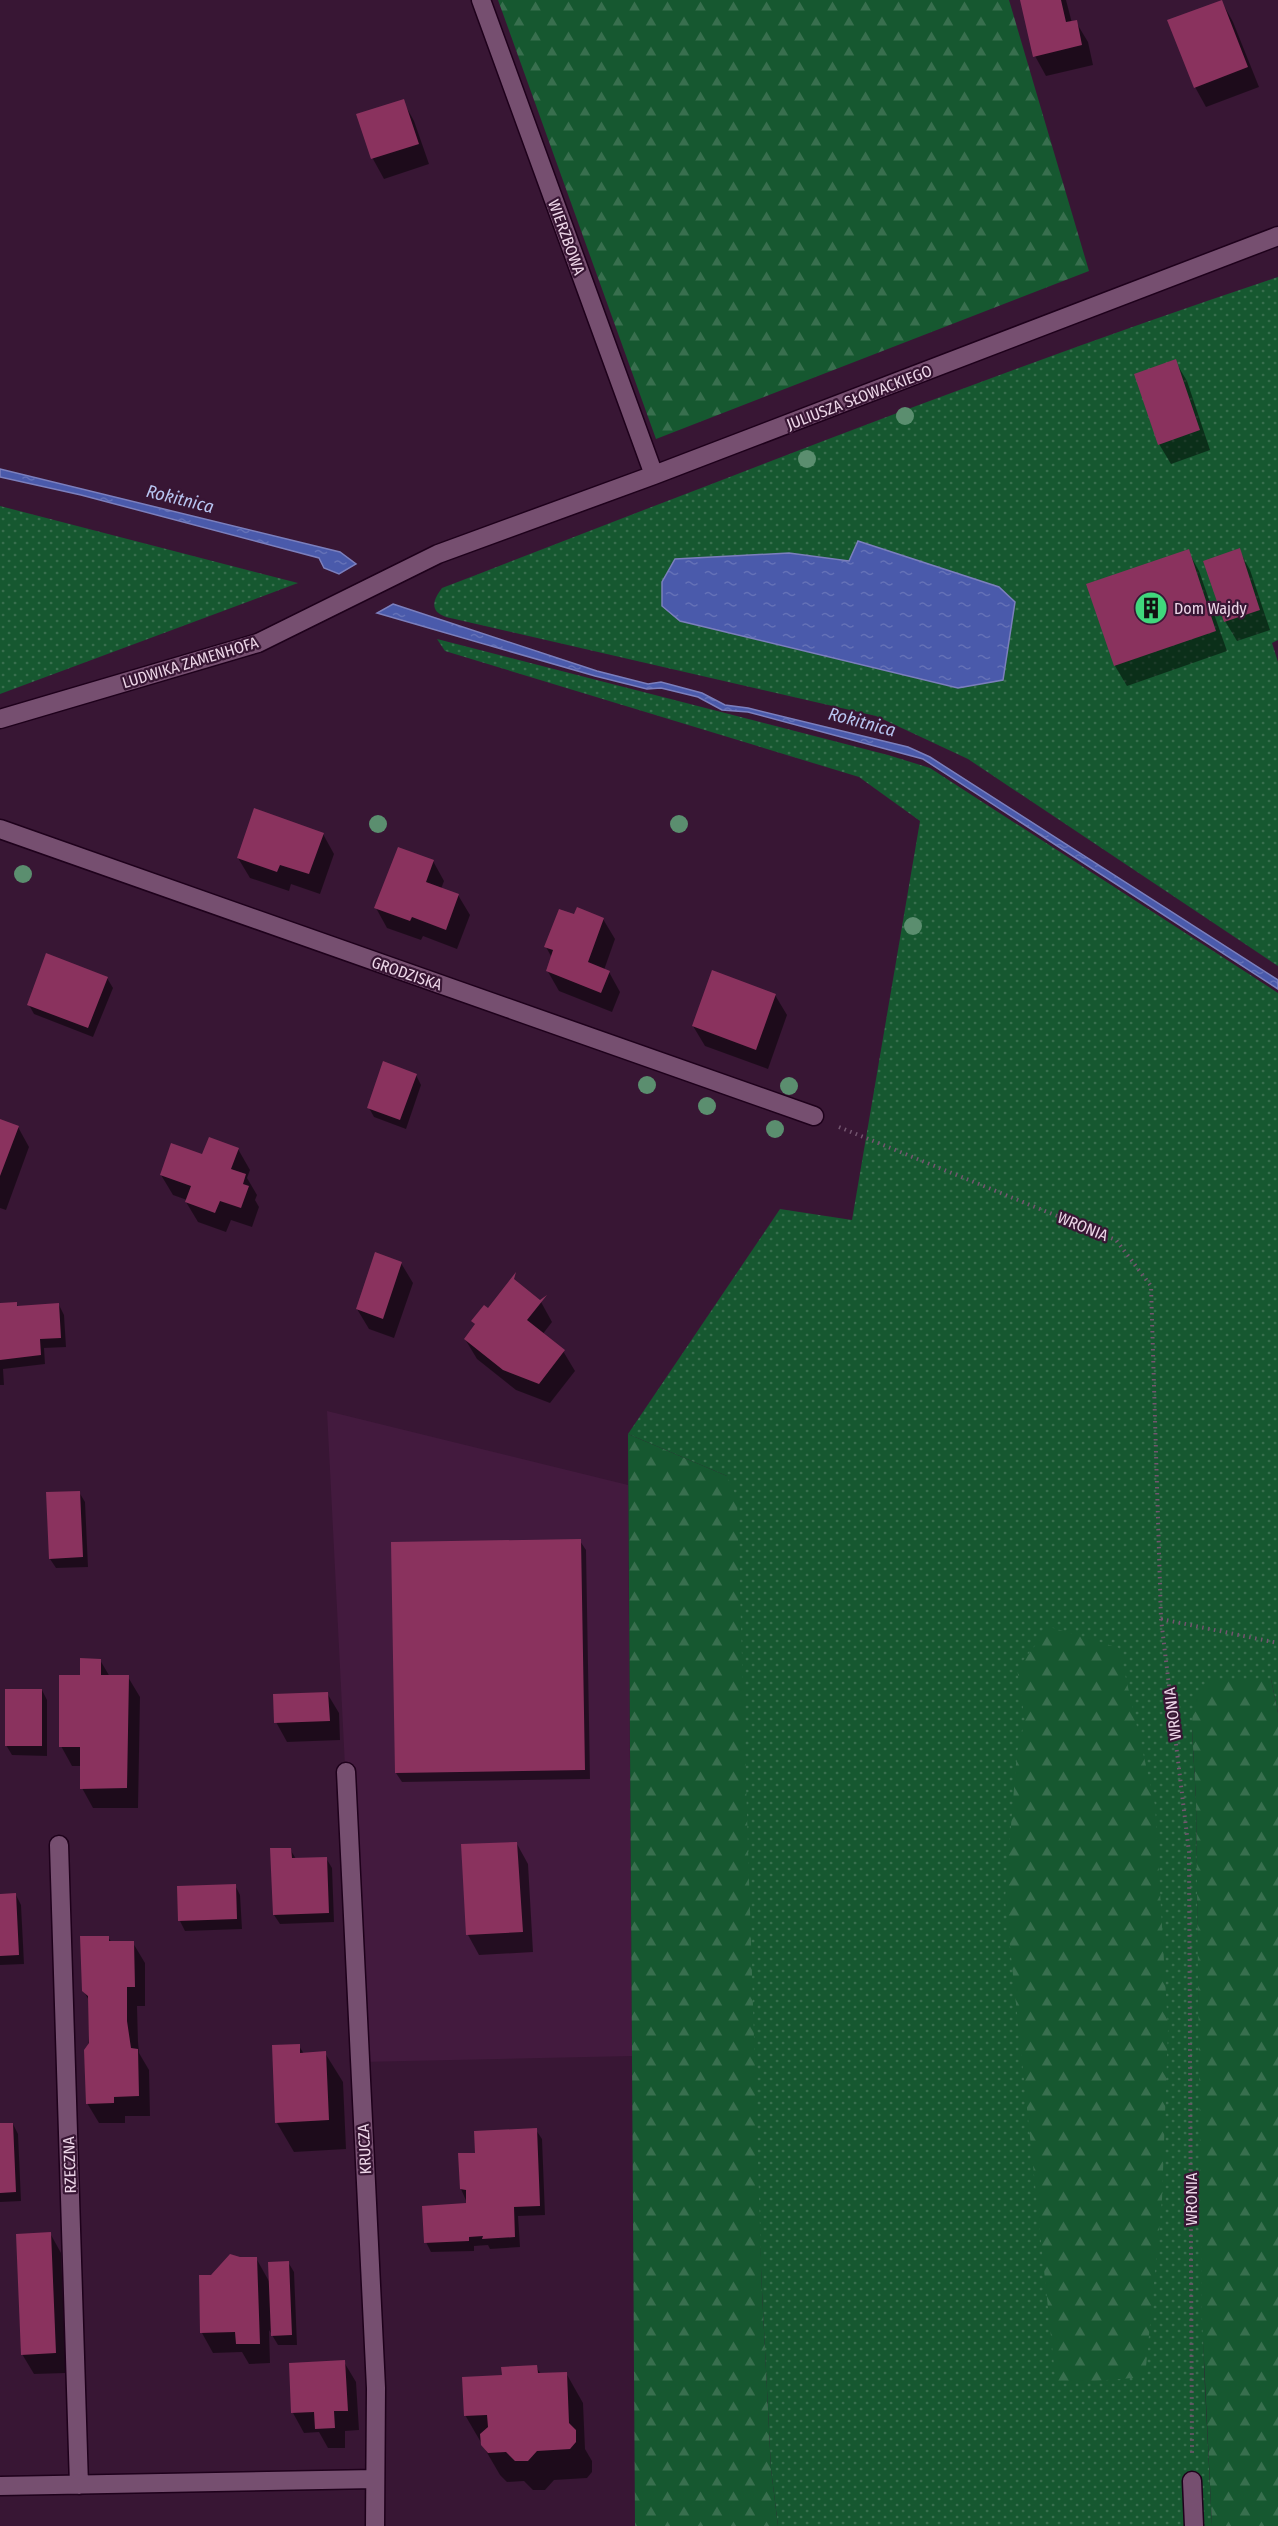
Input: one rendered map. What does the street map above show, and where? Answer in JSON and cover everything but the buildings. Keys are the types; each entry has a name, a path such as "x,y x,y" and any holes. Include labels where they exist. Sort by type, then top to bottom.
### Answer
{"street":[{"name":"WIERZBOWA","path":"480,0 654,475"},
{"name":"JULIUSZA SŁOWACKIEGO","path":"438,554 654,475 1278,236"},
{"name":"LUDWIKA ZAMENHOFA","path":"0,719 258,643 438,554"},
{"name":"GRODZISKA","path":"0,830 814,1116"},
{"name":"KRUCZA","path":"346,1772 376,2388 375,2526"},
{"name":"RZECZNA","path":"59,1845 79,2485"},
{"path":"0,2486 375,2479"},
{"path":"1192,2481 1194,2526"}],"path":[{"name":"WRONIA","path":"814,1116 1116,1240 1151,1286 1161,1619 1189,1852 1192,2481"},
{"path":"1161,1619 1278,1643"}],"shaded area":[{"path":"327,1411 628,1485 632,2056 360,2062"}],"green space":[{"path":"498,0 1009,0 1089,271 656,439"},
{"path":"1278,277 1278,640 1272,643 1278,662 1278,966 968,759 876,716 446,617 437,612 435,608 436,597 442,588 963,388"},
{"path":"0,506 298,583 0,694"},
{"path":"437,639 888,755 930,768 1278,993 1278,1713 1271,1679 1192,1729 1196,1800 1204,2367 1212,2526 778,2526 771,2469 762,2291 727,1476 628,1434 780,1209 852,1220 920,821 859,777 445,651"},
{"path":"628,1434 727,1476 737,1498 762,2291 771,2469 778,2526 635,2526"},
{"path":"1050,1627 1119,1648 1155,1805 1168,2030 1162,2199 1145,2377 1056,2384 1005,1899 1017,1752 1025,1721 1017,1668"},
{"path":"1271,1679 1278,1713 1278,2526 1212,2526 1202,2318 1193,1702 1212,1681"}],"water":[{"path":"0,469 340,552 356,564 339,574 324,568 319,558 81,495 0,477"},
{"path":"858,541 999,587 1015,602 1003,680 958,688 680,621 662,606 662,582 675,559 789,553 849,561"},
{"path":"393,604 597,671 648,684 661,682 702,693 725,705 748,708 908,747 930,757 1278,980 1278,989 923,759 748,712 722,710 698,697 661,688 647,689 595,676 377,613"}],"place":[{"name":"Dom Wajdy","path":"1151,608"}],"water label":[{"name":"Rokitnica","path":"180,499"},
{"name":"Rokitnica","path":"862,722"}]}
